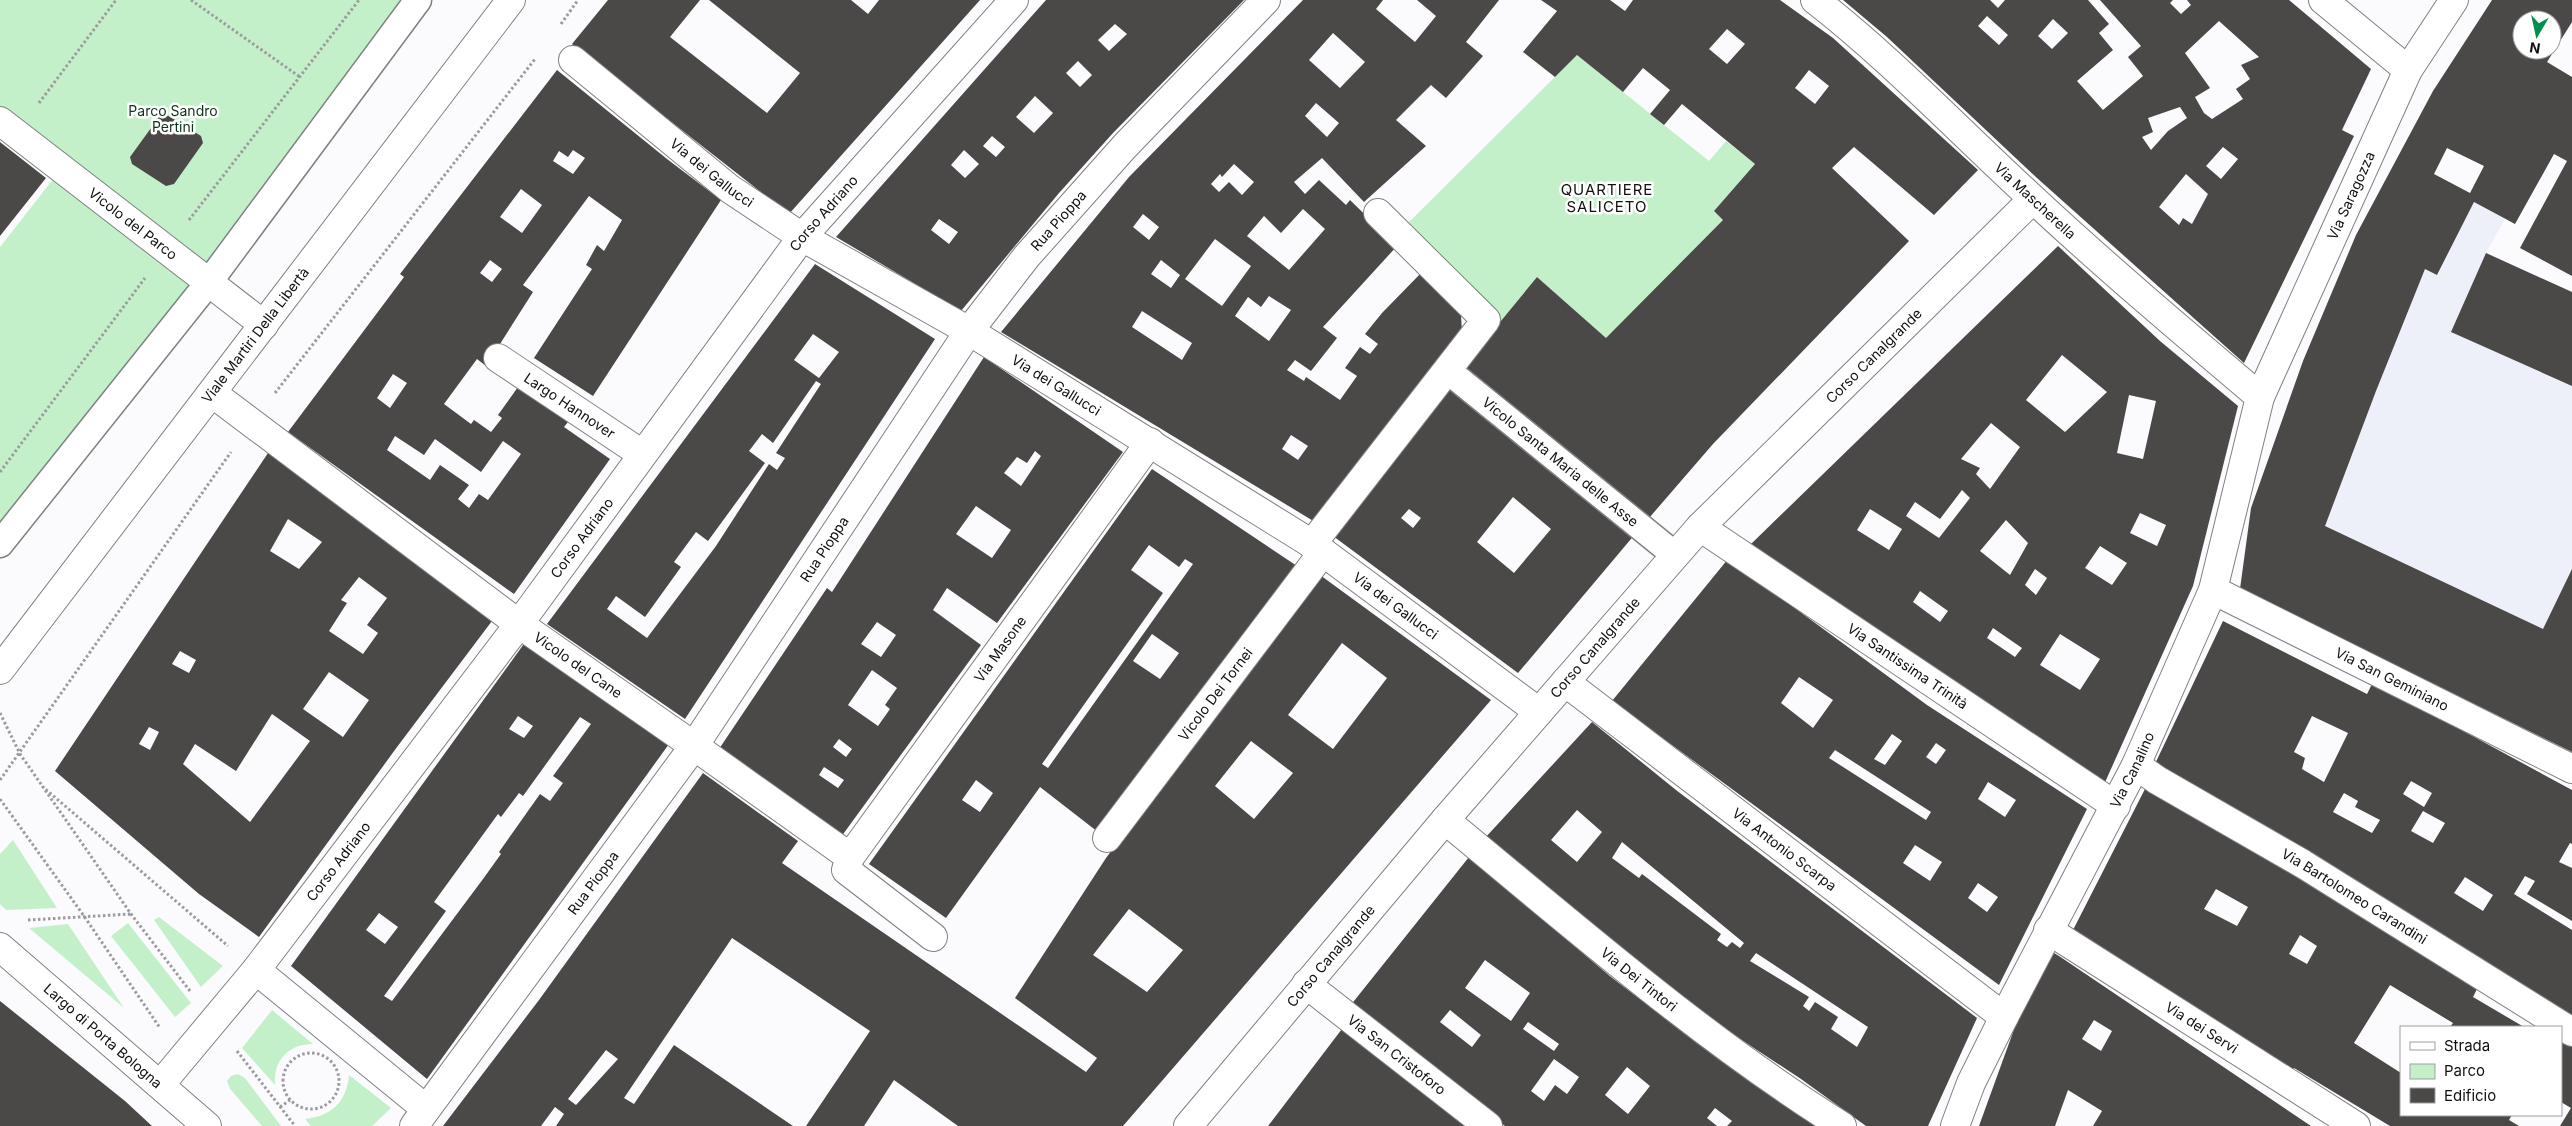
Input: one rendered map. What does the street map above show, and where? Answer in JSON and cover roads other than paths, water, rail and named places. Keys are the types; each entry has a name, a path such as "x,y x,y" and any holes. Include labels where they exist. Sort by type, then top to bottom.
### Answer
{"street":[{"name":"Viale Martiri Della Libertà","path":"0,670 511,0"},
{"name":"Corso Adriano","path":"160,1085 256,970 519,624 802,237 1014,0"},
{"name":"Rua Pioppa","path":"420,1118 694,746 969,331 1027,256 1118,154 1266,0"},
{"name":"Via Mascherella","path":"1815,0 1902,76 2032,199 2169,322 2260,396"},
{"path":"2323,0 2408,70"},
{"name":"Via Saragozza","path":"2260,396 2408,70 2454,0"},
{"name":"Via dei Gallucci","path":"573,60 730,189 802,237 969,331 1318,548 1539,712"},
{"name":"Vicolo del Parco","path":"8,128 264,324"},
{"name":"Corso Canalgrande","path":"1188,1126 1444,820 1700,527 2032,199"},
{"path":"1318,548 1447,370 1486,320 1378,213"},
{"name":"Largo Hannover","path":"498,358 642,454"},
{"name":"Vicolo del Cane","path":"212,393 519,624 850,857"},
{"name":"Via Canalino","path":"1955,1126 1971,1083 2004,1017 2136,765 2213,590 2260,396"},
{"name":"Via Masone","path":"850,857 1150,442"},
{"name":"Via Santissima Trinità","path":"1700,527 2116,806"},
{"name":"Vicolo Dei Tornei","path":"1107,838 1318,548"},
{"name":"Via San Geminiano","path":"2213,590 2572,768"},
{"name":"Via Antonio Scarpa","path":"1565,682 2004,1017"},
{"name":"Via Bartolomeo Carandini","path":"2136,765 2157,780 2304,864 2572,1032"},
{"name":"Via Dei Tintori","path":"1444,820 1735,1055 1842,1126"},
{"path":"850,857 846,870 933,937"},
{"name":"Via dei Servi","path":"2048,930 2356,1126"},
{"name":"Largo di Porta Bologna","path":"0,947 207,1126"},
{"path":"256,970 420,1118"},
{"name":"Via San Cristoforo","path":"1306,984 1488,1126"}],"lane":[{"path":"0,544 209,282 418,0"},
{"name":"Vicolo Santa Maria delle Asse","path":"1447,370 1675,555"}],"district":[{"name":"QUARTIERE SALICETO","path":"1607,198"}],"park label":[{"name":"Parco Sandro Pertini","path":"173,120"}]}
